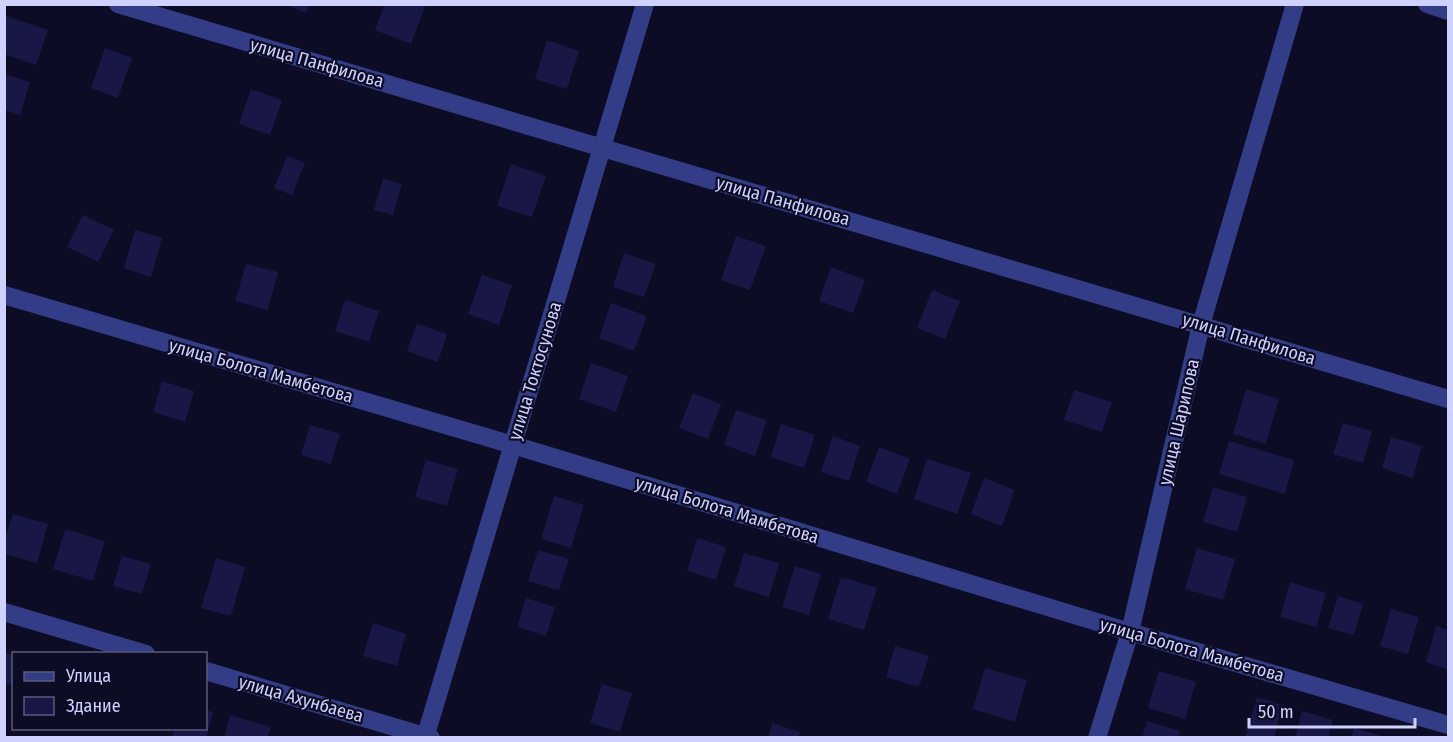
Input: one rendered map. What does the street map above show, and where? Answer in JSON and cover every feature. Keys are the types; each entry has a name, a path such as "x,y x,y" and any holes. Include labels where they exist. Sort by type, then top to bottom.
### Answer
{"street":[{"name":"улица Панфилова","path":"118,4 1449,399"},
{"name":"улица Токтосунова","path":"428,737 645,4"},
{"name":"улица Шарипова","path":"1097,738 1130,632 1202,325 1295,4"},
{"path":"1426,4 1449,11"},
{"name":"улица Болота Мамбетова","path":"4,295 513,445 1130,632 1449,725"},
{"path":"4,612 140,652"},
{"name":"улица Ахунбаева","path":"207,671 428,737"}],"building":[{"path":"284,4 309,4 306,13"},
{"path":"385,4 426,4 411,44 375,30"},
{"path":"6,16 48,30 36,65 4,54"},
{"path":"547,40 579,51 567,89 535,79"},
{"path":"105,48 132,58 118,98 91,88"},
{"path":"4,74 30,82 20,115 4,110"},
{"path":"251,89 282,100 270,135 239,124"},
{"path":"287,156 305,163 292,195 274,188"},
{"path":"511,164 546,176 532,217 497,206"},
{"path":"383,179 402,184 393,215 374,210"},
{"path":"83,215 114,230 98,262 67,247"},
{"path":"135,230 162,238 151,277 124,268"},
{"path":"736,236 766,246 750,290 721,280"},
{"path":"624,253 656,264 644,297 613,287"},
{"path":"246,264 278,272 268,310 235,301"},
{"path":"831,267 865,280 853,313 819,301"},
{"path":"482,275 512,285 499,325 468,314"},
{"path":"932,290 960,301 945,339 917,328"},
{"path":"345,300 379,311 369,342 335,331"},
{"path":"611,303 647,316 634,351 599,338"},
{"path":"417,324 447,334 438,362 407,351"},
{"path":"591,363 628,376 616,412 579,399"},
{"path":"162,381 194,391 185,422 153,412"},
{"path":"1246,389 1279,399 1266,444 1233,434"},
{"path":"1074,390 1112,402 1102,432 1064,420"},
{"path":"693,393 721,404 708,439 679,428"},
{"path":"736,410 767,420 755,456 724,445"},
{"path":"1343,423 1372,431 1363,463 1333,454"},
{"path":"781,424 815,435 804,468 771,457"},
{"path":"310,425 340,434 331,464 301,455"},
{"path":"833,436 860,446 849,481 821,472"},
{"path":"1391,437 1422,446 1413,478 1382,468"},
{"path":"1229,441 1294,460 1285,494 1219,474"},
{"path":"879,447 910,459 897,494 866,482"},
{"path":"927,459 971,473 957,514 914,499"},
{"path":"426,460 458,469 447,506 415,497"},
{"path":"984,478 1015,490 1002,526 971,514"},
{"path":"1213,487 1247,497 1237,532 1203,522"},
{"path":"554,496 584,505 571,548 541,539"},
{"path":"13,514 48,524 37,563 4,554 4,542"},
{"path":"65,529 105,541 93,581 53,569"},
{"path":"697,538 726,547 716,580 687,571"},
{"path":"1197,548 1235,559 1223,600 1185,589"},
{"path":"538,550 569,559 559,590 528,581"},
{"path":"744,553 779,563 769,597 734,586"},
{"path":"122,556 151,564 142,594 113,586"},
{"path":"216,558 245,567 231,616 201,608"},
{"path":"795,566 821,574 809,615 782,607"},
{"path":"841,577 877,588 864,630 828,619"},
{"path":"1290,582 1326,593 1316,627 1280,617"},
{"path":"1338,596 1363,604 1354,635 1328,628"},
{"path":"526,598 555,607 546,636 517,627"},
{"path":"1391,609 1419,617 1408,654 1380,646"},
{"path":"373,623 406,634 397,666 363,656"},
{"path":"1436,626 1448,630 1448,670 1426,662"},
{"path":"895,646 929,656 919,687 886,677"},
{"path":"4,653 12,655 12,682 11,685 4,683"},
{"path":"985,668 1027,680 1015,722 973,709"},
{"path":"1159,671 1196,682 1185,719 1148,708"},
{"path":"602,684 632,693 620,732 590,723"},
{"path":"1257,697 1283,705 1274,738 1245,738"},
{"path":"207,710 213,712 206,738 172,738 174,730 207,730"},
{"path":"1302,711 1333,720 1328,738 1295,738"},
{"path":"230,715 271,727 267,738 224,738"},
{"path":"1147,721 1180,731 1178,738 1142,738"},
{"path":"772,723 800,732 798,738 768,738"},
{"path":"1354,728 1385,737 1385,738 1351,738"}]}
